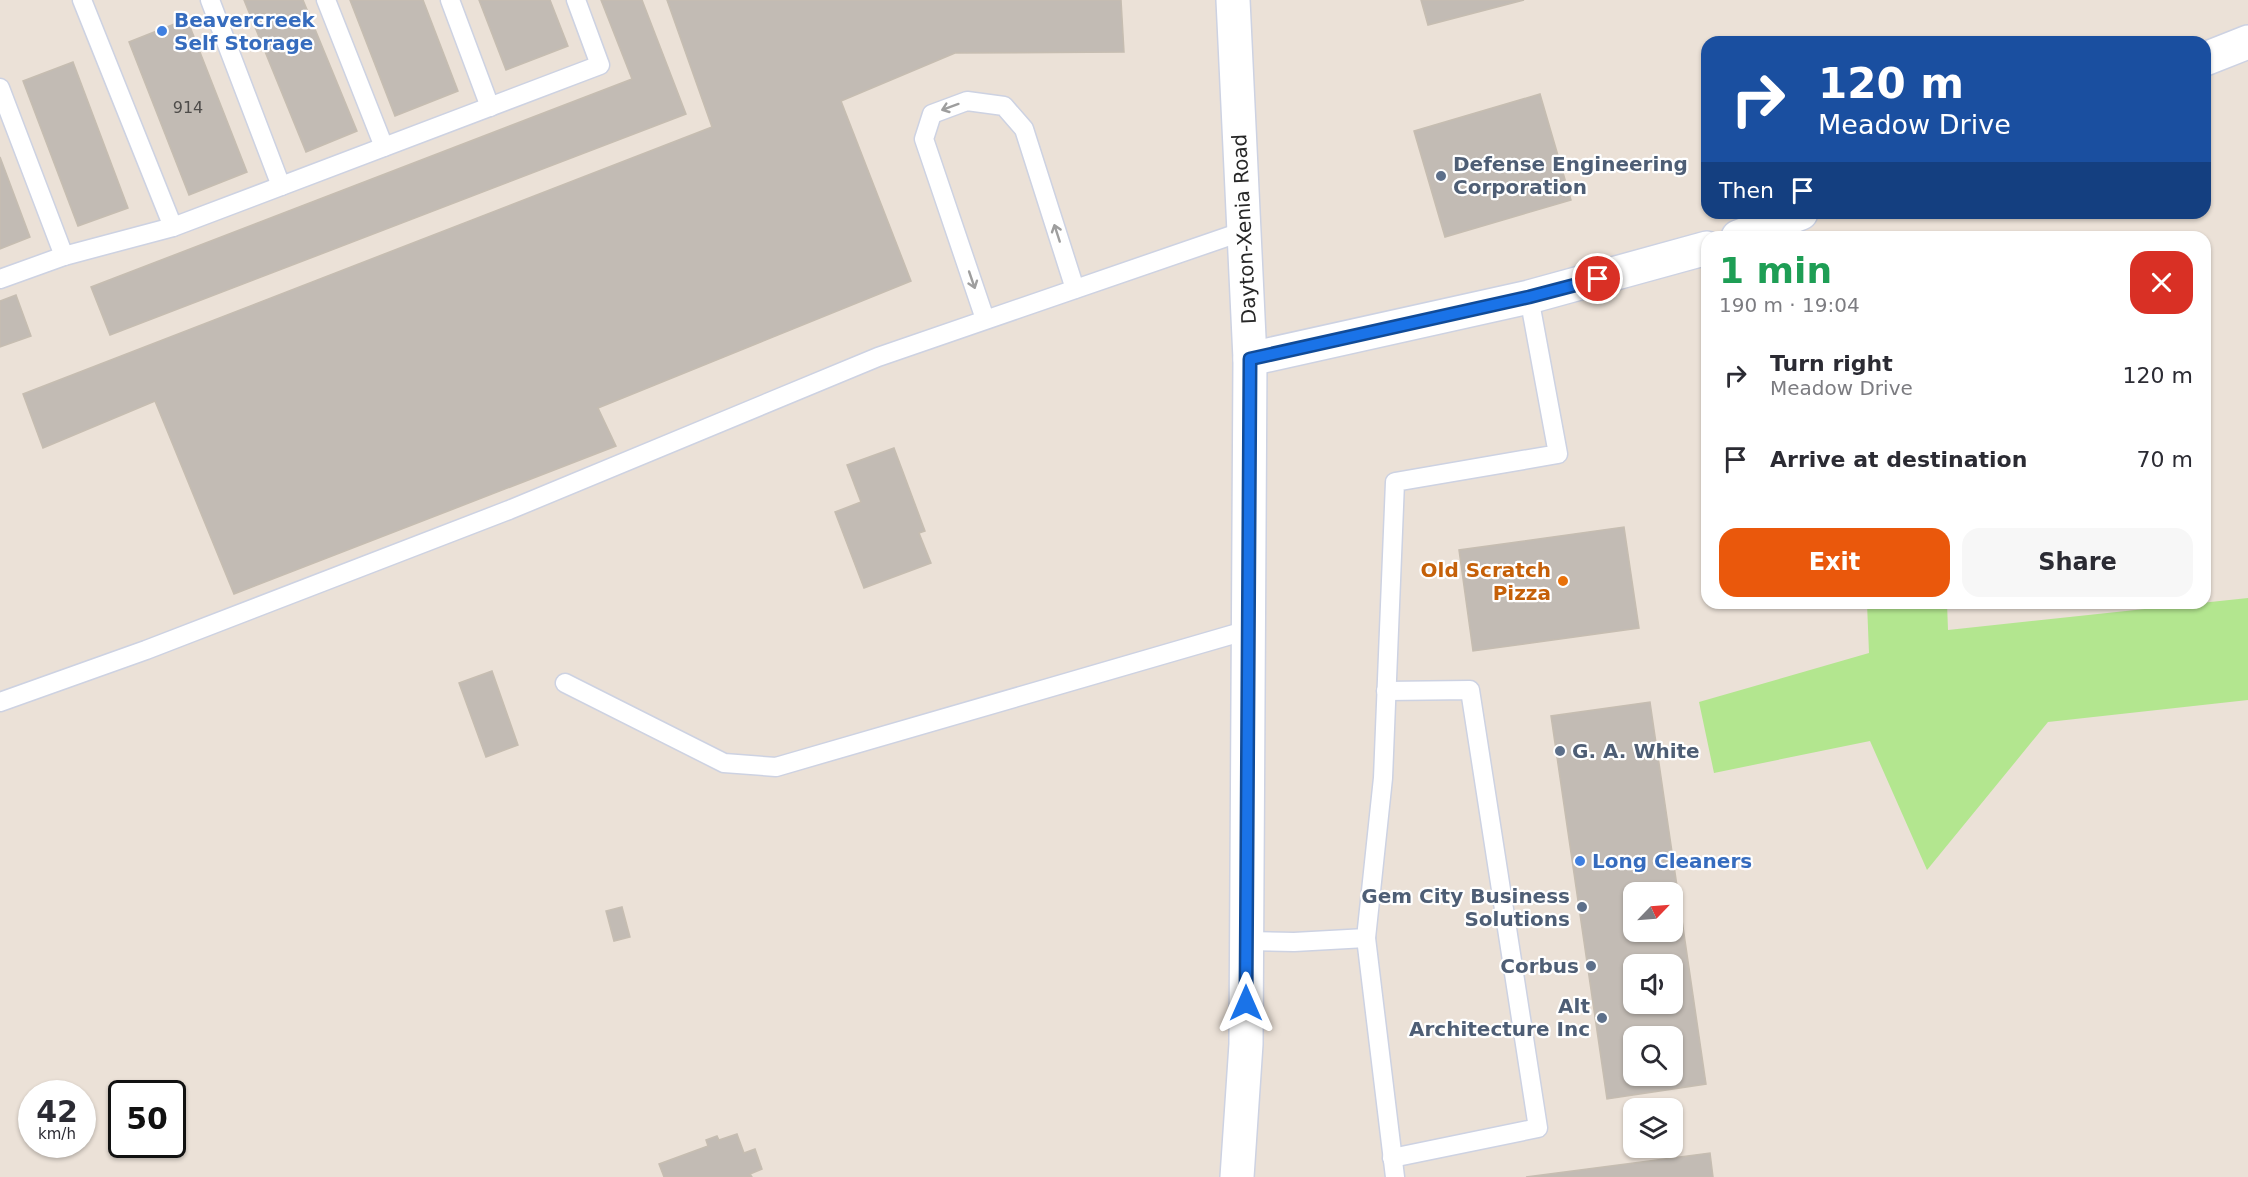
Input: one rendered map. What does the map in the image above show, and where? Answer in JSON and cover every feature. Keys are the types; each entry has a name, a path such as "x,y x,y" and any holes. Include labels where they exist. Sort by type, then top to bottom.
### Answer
{"main road":[{"name":"Dayton-Xenia Road","path":"1233,0 1250,359 1246,1044 1237,1177"},
{"path":"2211,57 2248,42"},
{"path":"1754,231 1785,219"},
{"path":"1250,359 1529,297 1701,250"}],"lane":[{"path":"82,0 173,227"},
{"path":"210,0 281,186"},
{"path":"326,0 384,147"},
{"path":"450,0 490,106"},
{"path":"0,279 64,256 173,227 600,64 576,0"},
{"path":"0,88 64,256"},
{"path":"986,319 924,139 932,114 967,101 1004,106 1024,129 1076,289"},
{"path":"0,702 146,650 509,510 878,357 1244,231"},
{"path":"1395,1177 1366,938 1383,778 1395,482 1558,454 1529,297"},
{"path":"565,682 724,763 776,767 1248,630"},
{"path":"1386,691 1470,690 1538,1128 1392,1158"},
{"path":"1246,941 1294,942 1366,938"}],"green space":[{"path":"2248,598 2248,700 2048,722 1927,870 1870,741 1714,773 1699,702 1869,653 1867,609 1947,609 1948,630 2145,609 2211,609 2211,602"}],"building":[{"path":"244,0 303,0 357,131 306,152"},
{"path":"350,0 423,0 458,91 395,116"},
{"path":"479,0 550,0 568,46 506,70"},
{"path":"601,0 642,0 686,114 110,335 91,287 632,79"},
{"path":"667,0 1121,0 1124,52 955,53 841,101 911,281 598,408 616,446 234,594 155,401 43,448 23,394 712,127"},
{"path":"1421,0 1524,0 1428,25"},
{"path":"187,19 247,172 189,195 129,42"},
{"path":"73,62 128,208 78,226 23,81"},
{"path":"1540,94 1571,200 1445,237 1414,131"},
{"path":"0,157 30,237 0,249"},
{"path":"16,295 31,336 0,347 0,301"},
{"path":"894,448 925,531 919,533 931,563 864,588 835,512 861,502 847,465"},
{"path":"1624,527 1639,628 1473,651 1459,550"},
{"path":"492,671 518,745 486,757 459,683"},
{"path":"1650,702 1676,882 1623,882 1623,942 1683,942 1683,927 1706,1084 1607,1099 1551,716"},
{"path":"622,907 630,937 614,941 606,911"},
{"path":"737,1134 744,1153 755,1149 762,1169 750,1174 752,1177 664,1177 659,1164 708,1146 706,1140 717,1136 719,1140"},
{"path":"1710,1153 1713,1177 1526,1177 1683,1158"}],"place":[{"name":"Beavercreek Self Storage","path":"162,31"},
{"name":"Defense Engineering Corporation","path":"1441,176"},
{"name":"Old Scratch Pizza","path":"1563,581"},
{"name":"G. A. White","path":"1560,751"},
{"name":"Long Cleaners","path":"1580,861"},
{"name":"Gem City Business Solutions","path":"1582,907"},
{"name":"Corbus","path":"1591,966"},
{"name":"Alt Architecture Inc","path":"1602,1018"}],"route":[{"path":"1246,1003 1250,359 1529,297 1598,279"}]}
